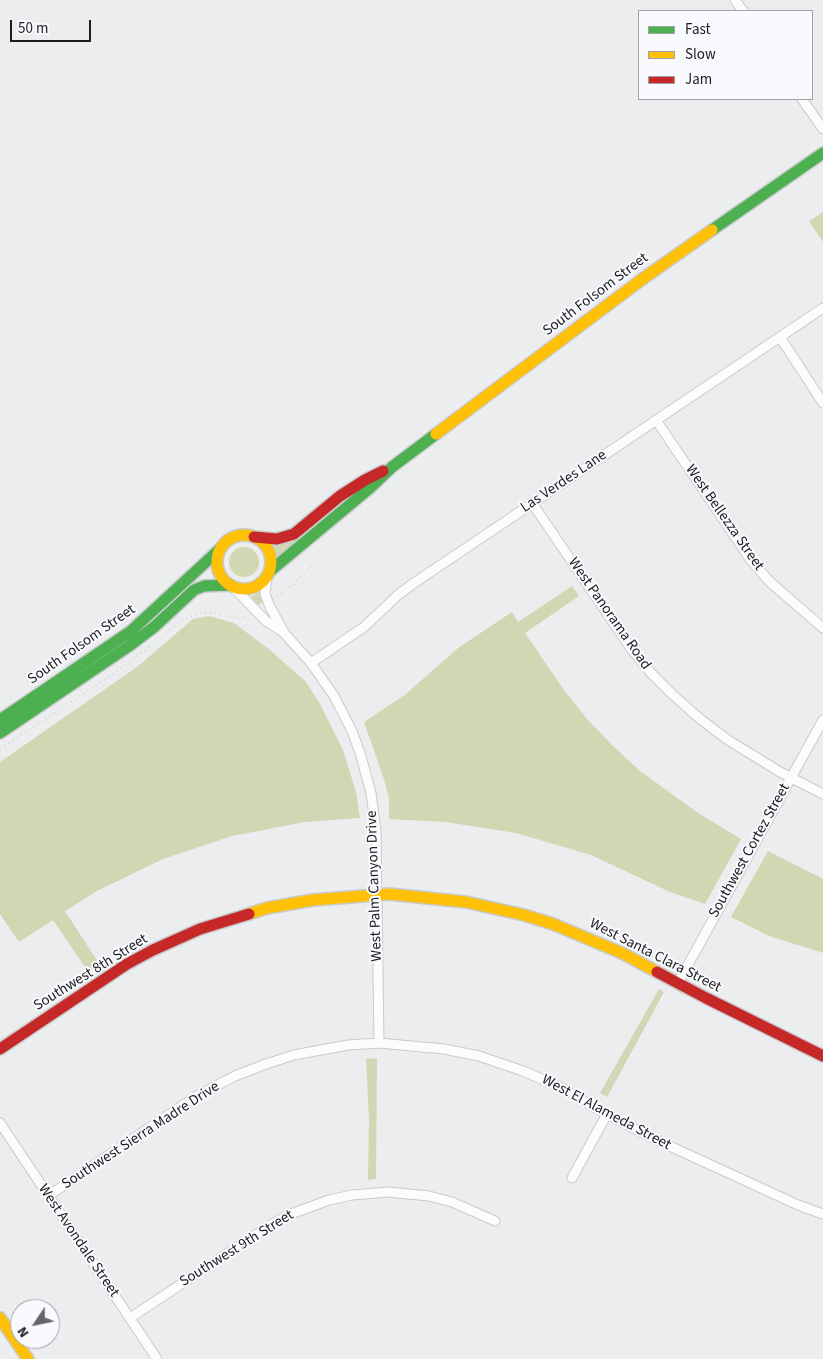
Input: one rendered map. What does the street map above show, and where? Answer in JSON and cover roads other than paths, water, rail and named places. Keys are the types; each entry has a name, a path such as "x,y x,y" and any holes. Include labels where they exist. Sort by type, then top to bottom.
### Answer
{"street":[{"path":"803,100 823,129"},
{"name":"South Folsom Street","path":"268,574 392,467 627,290 823,154"},
{"name":"Las Verdes Lane","path":"311,664 364,627 399,594 414,583 823,308"},
{"path":"780,337 823,403"},
{"name":"West Bellezza Street","path":"656,420 750,559 769,581 823,628"},
{"name":"South Folsom Street","path":"254,537 276,539 294,534 340,496 365,480 392,467"},
{"name":"West Panorama Road","path":"532,503 632,650 651,673 678,700 721,734 791,778 823,794"},
{"path":"235,536 254,537 261,541 270,554 271,563 268,574 255,587 248,589 231,586 223,580 217,564 221,548 235,536"},
{"name":"South Folsom Street","path":"0,720 131,631 221,548"},
{"name":"West Palm Canyon Drive","path":"268,574 265,585 267,602 285,634 311,664 334,696 352,731 371,794 376,831 379,1043"},
{"name":"South Folsom Street","path":"0,733 129,646 154,627 194,590 209,585 231,586"},
{"name":"West Palm Canyon Drive","path":"231,586 266,621 285,634"},
{"name":"Southwest Cortez Street","path":"673,980 823,720"},
{"name":"West Santa Clara Street","path":"376,895 389,894 466,902 524,915 583,935 823,1056"},
{"name":"Southwest 8th Street","path":"0,1049 127,964 200,929 267,908 313,900 376,895"},
{"name":"West El Alameda Street","path":"379,1043 444,1049 479,1056 523,1071 560,1087 606,1114 694,1158 798,1205 823,1214"},
{"name":"Southwest Sierra Madre Drive","path":"48,1196 195,1097 235,1076 294,1055 348,1045 379,1043"},
{"path":"572,1178 606,1114"},
{"name":"West Avondale Street","path":"0,1123 157,1359"},
{"name":"Southwest 9th Street","path":"130,1318 272,1224 291,1214 329,1200 352,1195 388,1192 429,1196 452,1202 495,1221"},
{"path":"0,1318 28,1359"}]}
